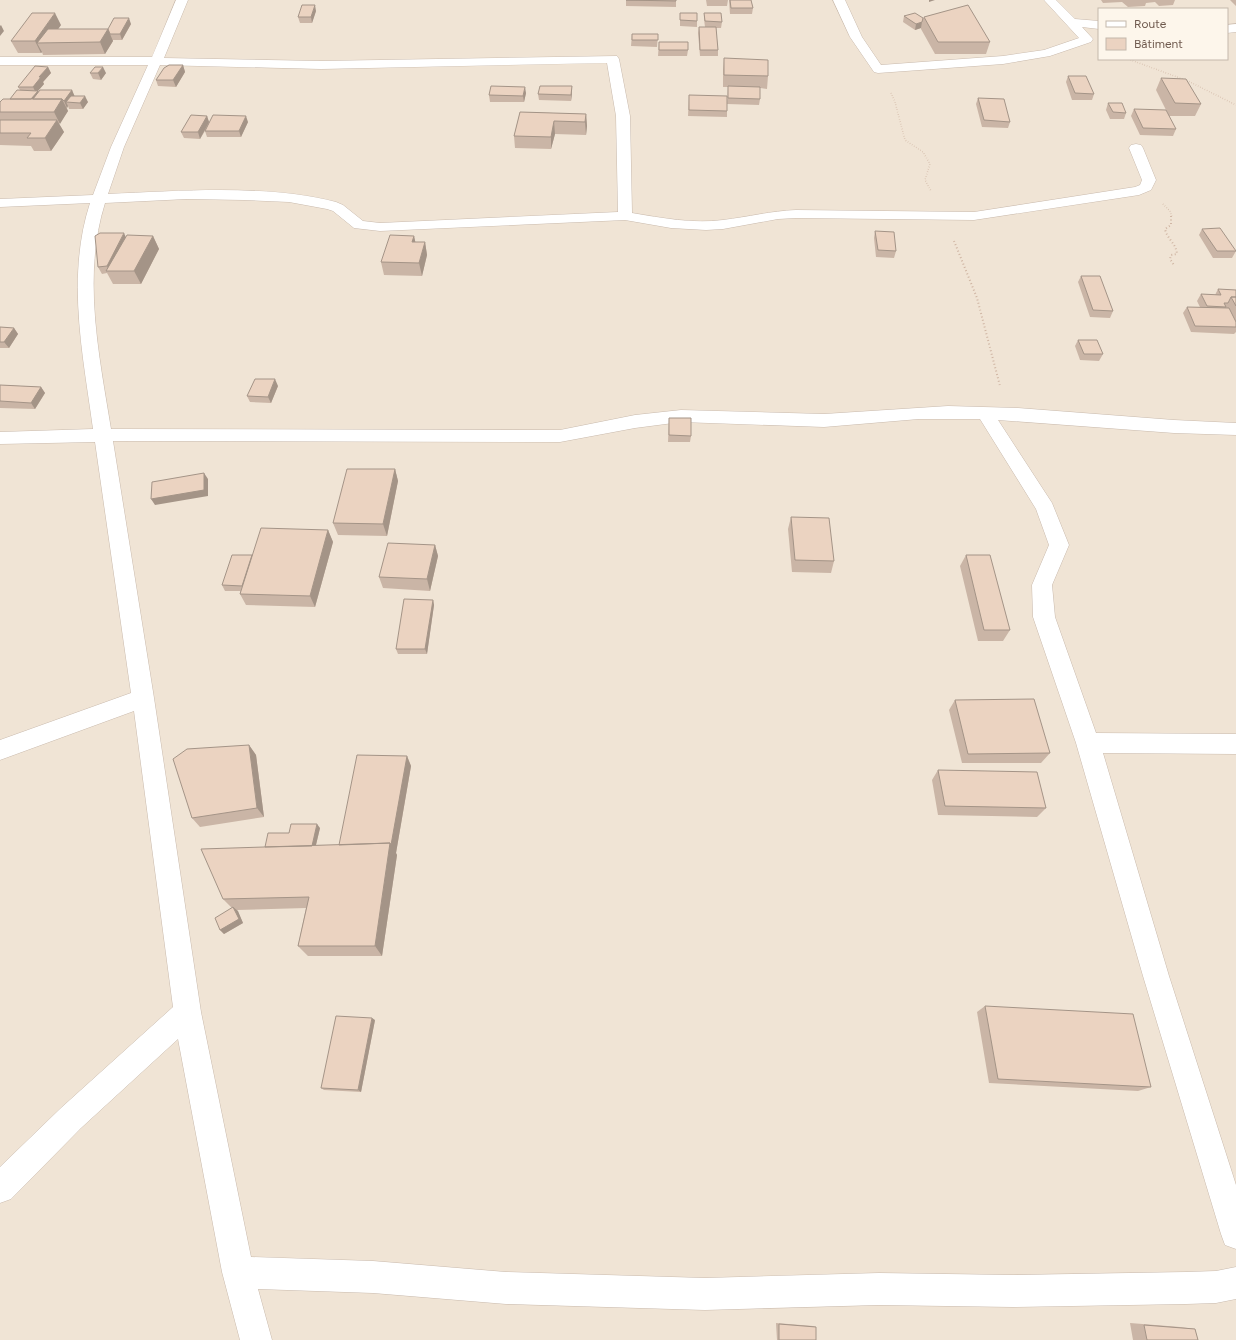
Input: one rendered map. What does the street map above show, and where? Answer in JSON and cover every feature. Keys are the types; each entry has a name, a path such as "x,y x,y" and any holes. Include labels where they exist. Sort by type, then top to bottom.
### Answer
{"street":[{"path":"182,0 127,127 99,198 89,239 86,288 88,335 143,698 187,1012 238,1272 256,1340"},
{"path":"838,0 856,37 878,69 971,64 1002,60 1046,53 1098,35"},
{"path":"1050,0 1087,39"},
{"path":"1071,22 1098,25"},
{"path":"0,61 70,60 360,65 613,59 623,116 626,216"},
{"path":"0,203 99,198 208,196 295,199 331,205 338,208 354,223 359,225 380,227 626,216 670,224 722,226 778,215 796,214 851,216 896,214 962,216 988,215 1139,191 1146,187 1149,180 1136,148"},
{"path":"996,413 1045,508 1059,544 1042,584 1044,617 1088,742 1156,976 1236,1234"},
{"path":"0,438 104,434 560,436 589,432 635,421 680,416 817,421 910,414 996,413 1236,429"},
{"path":"0,750 143,698"},
{"path":"1088,742 1236,744"},
{"path":"0,1188 71,1118 187,1012"},
{"path":"238,1272 373,1277 506,1288 705,1294 879,1288 1013,1291 1186,1288 1216,1287 1236,1283"}],"path":[{"path":"1131,60 1188,81 1236,104"},
{"path":"878,69 895,102 905,140 923,152 930,164 925,180 944,215 977,298 996,413"},
{"path":"1139,191 1154,197 1170,210 1172,217 1171,225 1166,229 1166,235 1177,247 1177,254 1171,255 1170,259 1174,265"}],"shaded area":[{"path":"0,0 1236,0 1236,1340 0,1340"}],"building":[{"path":"626,0 676,0 676,1"},
{"path":"730,0 751,0 753,8 731,8"},
{"path":"302,5 315,5 311,17 298,17"},
{"path":"968,5 990,42 938,42 924,17"},
{"path":"32,13 55,13 35,41 11,41"},
{"path":"680,13 697,13 697,21 680,20"},
{"path":"704,13 721,13 722,22 705,21"},
{"path":"915,13 923,18 922,22 916,24 904,16"},
{"path":"114,18 129,18 120,34 110,34 108,29"},
{"path":"699,27 716,27 718,50 700,50"},
{"path":"48,29 108,29 100,42 37,43"},
{"path":"632,34 658,34 658,40 632,40"},
{"path":"659,42 688,42 688,50 659,50"},
{"path":"724,58 768,60 768,76 724,75"},
{"path":"169,65 183,65 173,80 156,80 164,68"},
{"path":"35,66 48,67 33,87 18,87"},
{"path":"95,67 103,67 98,73 90,73"},
{"path":"1068,76 1086,76 1094,94 1075,93"},
{"path":"1161,78 1186,79 1201,104 1175,103"},
{"path":"491,86 525,87 523,96 489,95"},
{"path":"540,86 572,86 571,95 538,94"},
{"path":"728,86 760,87 760,99 728,98"},
{"path":"17,90 38,91 31,99 10,99"},
{"path":"40,90 72,90 64,101 62,99 33,99"},
{"path":"689,95 727,96 727,111 689,110"},
{"path":"71,96 85,96 80,103 66,102"},
{"path":"978,98 1004,99 1010,122 984,120"},
{"path":"3,99 62,99 54,112 0,112 0,102"},
{"path":"1108,103 1122,103 1126,113 1113,112"},
{"path":"1134,109 1166,110 1176,129 1143,128"},
{"path":"520,112 586,114 585,122 554,121 551,137 514,136"},
{"path":"191,115 207,116 198,132 181,132"},
{"path":"213,115 246,116 239,131 205,131"},
{"path":"0,120 57,120 45,138 27,138 31,133 0,133"},
{"path":"1220,228 1236,251 1217,251 1202,229"},
{"path":"875,231 894,232 896,251 878,250"},
{"path":"100,233 124,233 107,266 98,267 95,236"},
{"path":"127,235 153,236 134,271 106,271"},
{"path":"390,235 414,236 412,242 425,242 419,263 381,262"},
{"path":"1081,276 1100,276 1113,311 1093,310"},
{"path":"1218,289 1236,290 1236,297 1231,297 1228,303 1224,303 1226,307 1207,306 1201,294 1221,295"},
{"path":"1231,297 1236,297 1236,306"},
{"path":"1187,307 1229,308 1236,322 1236,327 1195,326"},
{"path":"0,327 14,328 4,342 0,342"},
{"path":"1078,340 1097,340 1103,354 1084,354"},
{"path":"255,379 275,379 268,397 247,396"},
{"path":"0,385 41,387 31,403 0,401"},
{"path":"669,418 691,418 691,436 669,435"},
{"path":"347,469 395,469 383,524 333,523"},
{"path":"204,473 204,490 151,499 152,482"},
{"path":"791,517 829,518 834,561 795,560"},
{"path":"261,528 328,530 310,596 240,594"},
{"path":"388,543 435,545 427,579 379,577"},
{"path":"232,555 252,555 242,586 222,585"},
{"path":"966,555 990,555 1010,630 984,630"},
{"path":"404,599 433,600 425,649 396,649"},
{"path":"1034,699 1050,753 968,754 955,700"},
{"path":"249,745 257,808 192,818 173,759 187,749"},
{"path":"357,755 407,756 391,845 390,843 339,845"},
{"path":"938,770 1037,772 1046,808 945,806"},
{"path":"291,824 317,824 312,846 265,847 268,833 289,833"},
{"path":"390,843 375,946 298,946 309,897 223,899 201,849"},
{"path":"233,907 239,919 220,930 215,918"},
{"path":"985,1006 1133,1014 1151,1087 998,1079"},
{"path":"336,1016 372,1018 358,1090 321,1088"},
{"path":"779,1324 816,1327 816,1340 779,1340"},
{"path":"1144,1325 1195,1329 1198,1340 1147,1340"}]}
